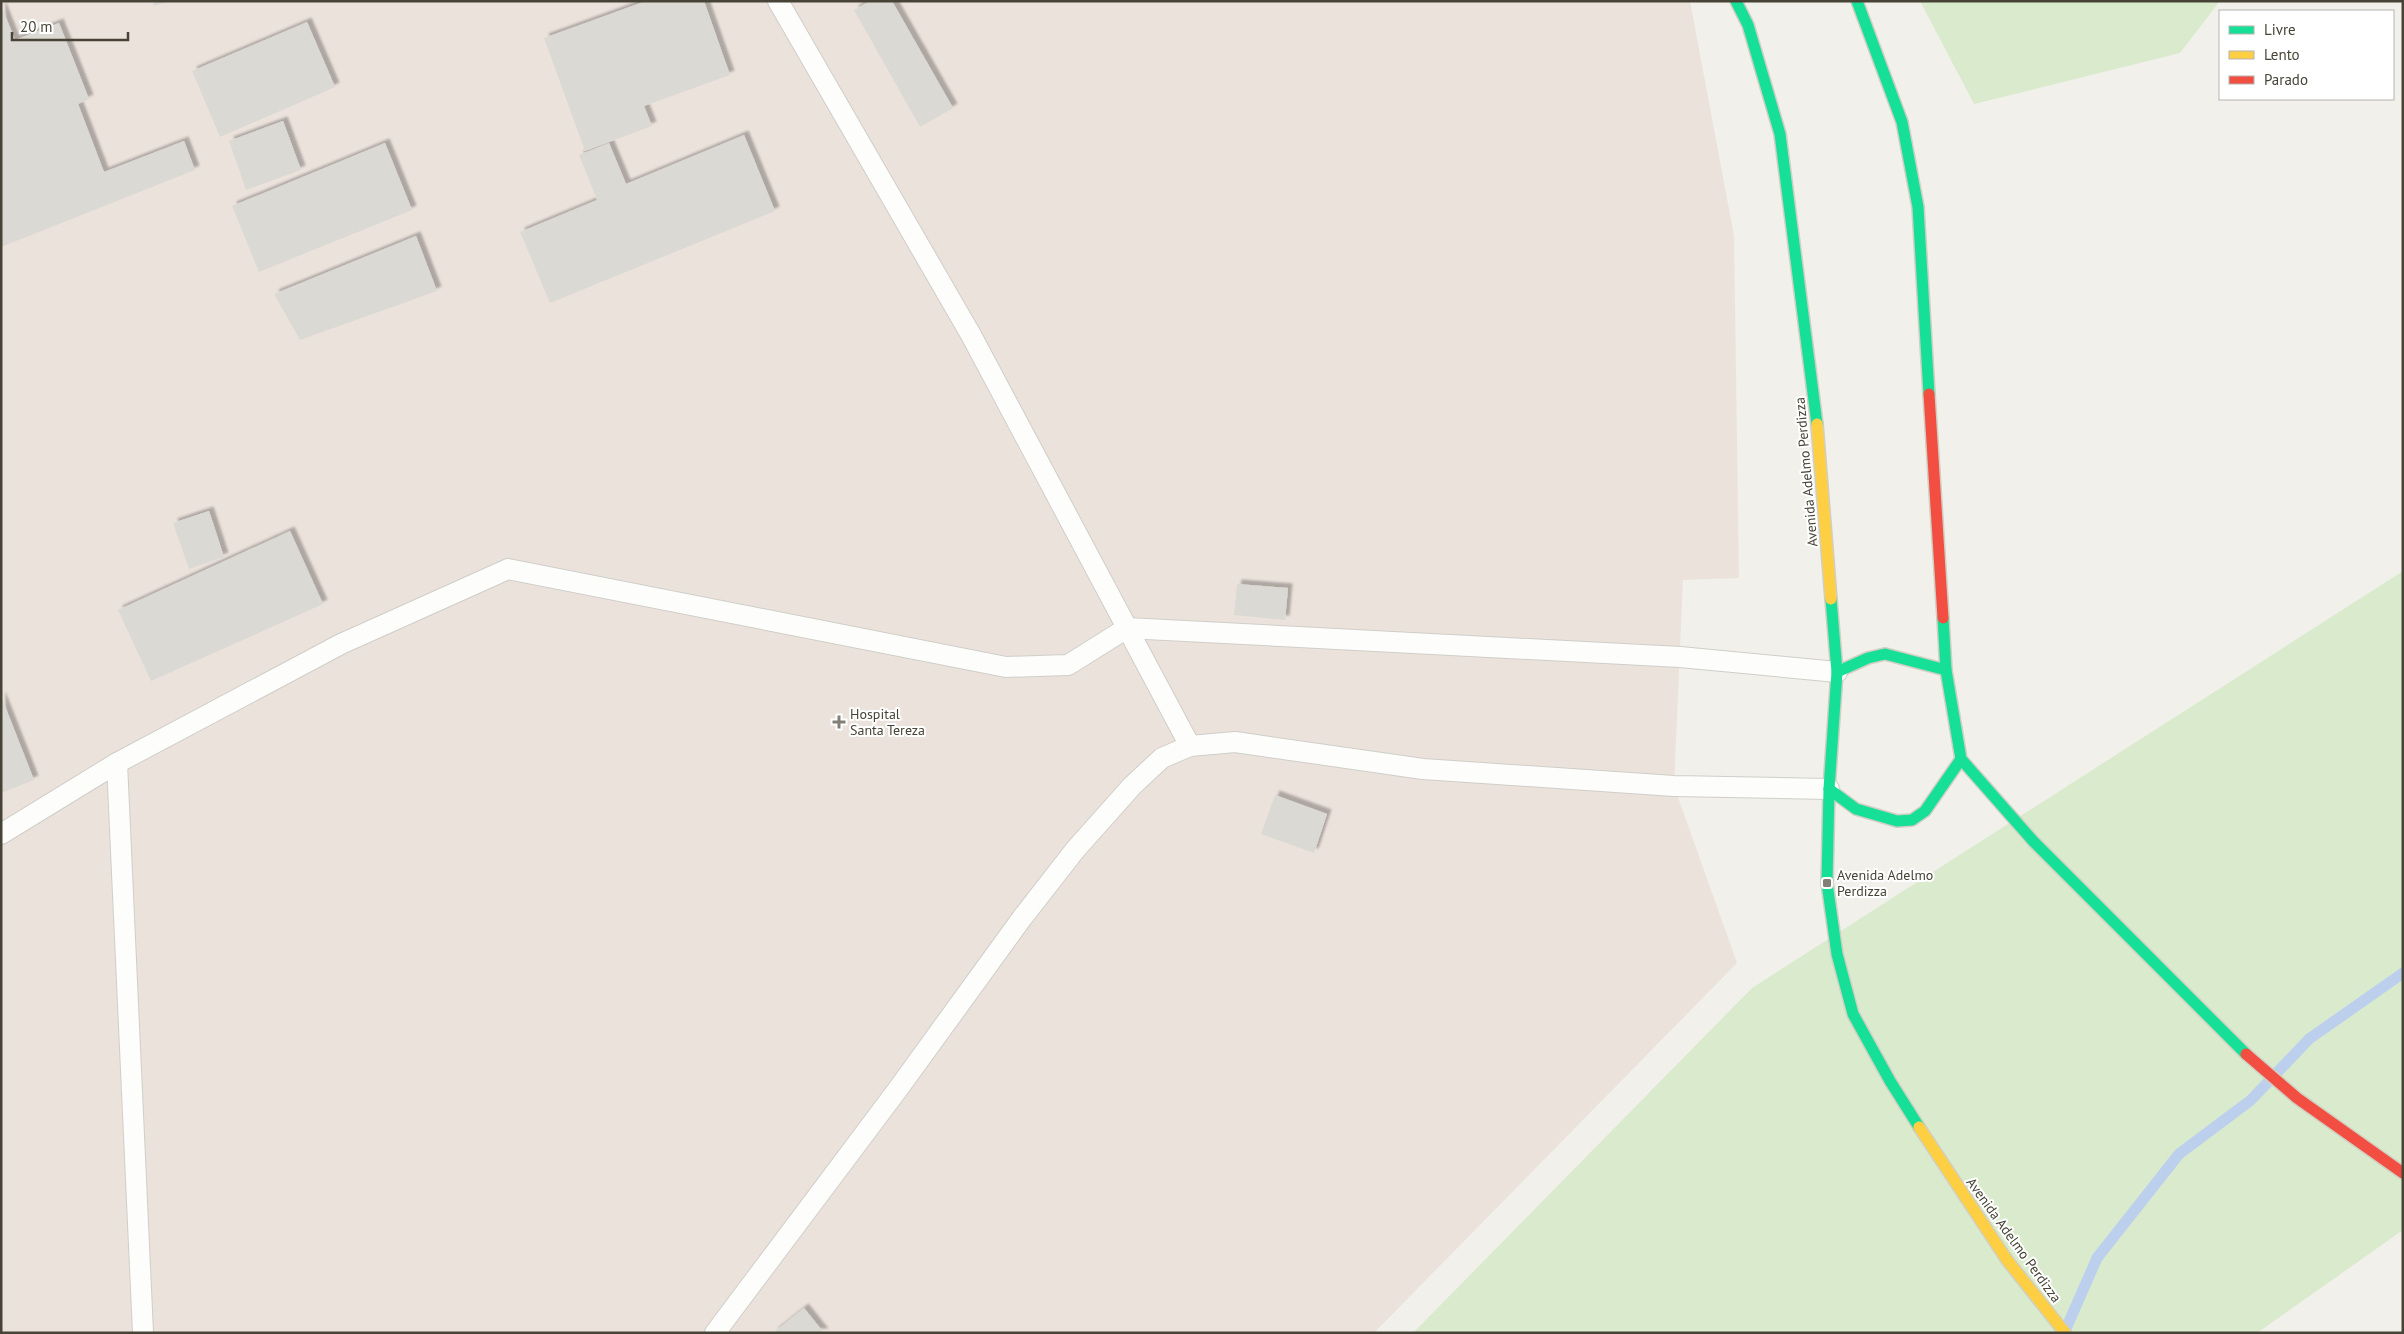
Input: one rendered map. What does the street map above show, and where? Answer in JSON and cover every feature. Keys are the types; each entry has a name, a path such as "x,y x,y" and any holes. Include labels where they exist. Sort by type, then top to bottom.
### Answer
{"main road":[{"name":"Avenida Adelmo Perdizza","path":"1736,1 1748,25 1780,134 1815,394 1837,672 1829,789 1827,883 1837,954 1854,1014 1890,1081 1968,1204 2031,1291 2065,1333"},
{"path":"1857,1 1902,122 1918,207 1946,670 1961,759 2034,842 2235,1044 2296,1098 2403,1173"},
{"path":"1837,672 1868,658 1885,654 1946,670"},
{"path":"1829,789 1856,809 1897,821 1912,820 1925,811 1961,759"}],"lane":[{"path":"778,1 971,335 1190,746"},
{"path":"1,834 117,763 341,644 508,569 1006,667 1068,665 1127,628 1670,657 1837,672"},
{"path":"715,1333 898,1089 1022,918 1075,850 1132,786 1162,758 1190,746 1235,742 1423,769 1664,786 1829,789"},
{"path":"117,763 143,1333"}],"shaded area":[{"name":"Hospital Santa Tereza","path":"1,1 1690,1 1734,236 1739,578 1683,580 1674,786 1737,963 1374,1333 1,1333"}],"green space":[{"path":"1920,1 2220,1 2180,53 1974,104"},
{"path":"2403,571 2403,1230 2257,1333 1413,1333 1752,988"}],"building":[{"path":"153,1 167,1 167,2 154,6"},
{"path":"646,1 704,1 730,75 644,106 652,126 585,151 544,38"},
{"path":"870,1 892,1 953,108 920,127 854,10"},
{"path":"1,5 15,40 59,23 89,99 78,104 104,172 184,141 195,170 1,247"},
{"path":"307,22 335,87 220,137 192,71"},
{"path":"283,121 301,170 246,190 229,141"},
{"path":"744,135 775,211 550,303 520,232 597,200 579,155 609,143 626,184"},
{"path":"385,143 412,210 259,272 232,206"},
{"path":"416,236 437,291 300,340 274,294"},
{"path":"209,511 224,557 189,569 173,523"},
{"path":"290,531 323,604 151,681 118,610"},
{"path":"1237,584 1288,588 1285,620 1234,615"},
{"path":"1,696 34,780 1,793"},
{"path":"1275,795 1327,814 1314,853 1261,834"},
{"path":"804,1308 824,1333 773,1333"}],"waterway":[{"path":"2065,1331 2097,1258 2179,1154 2251,1100 2309,1039 2403,973"}],"traffic: fast":[{"path":"1736,1 1748,25 1780,134 1817,424"},
{"path":"1857,1 1902,122 1918,207 1929,394"},
{"path":"1831,599 1837,672 1829,789 1827,883 1837,954 1853,1014 1890,1081 1919,1127"},
{"path":"1943,618 1946,670 1961,759 2034,842 2246,1054"},
{"path":"1837,672 1868,658 1885,654 1946,670"},
{"path":"1829,789 1856,809 1897,821 1912,820 1925,811 1961,759"}],"traffic: slow":[{"path":"1817,424 1831,599"},
{"path":"1919,1127 2007,1260 2065,1333"}],"traffic: jam":[{"path":"1929,394 1943,618"},
{"path":"2246,1054 2297,1098 2403,1173"}],"place":[{"name":"Hospital Santa Tereza","path":"839,722"},
{"name":"Avenida Adelmo Perdizza","path":"1827,883"}]}
